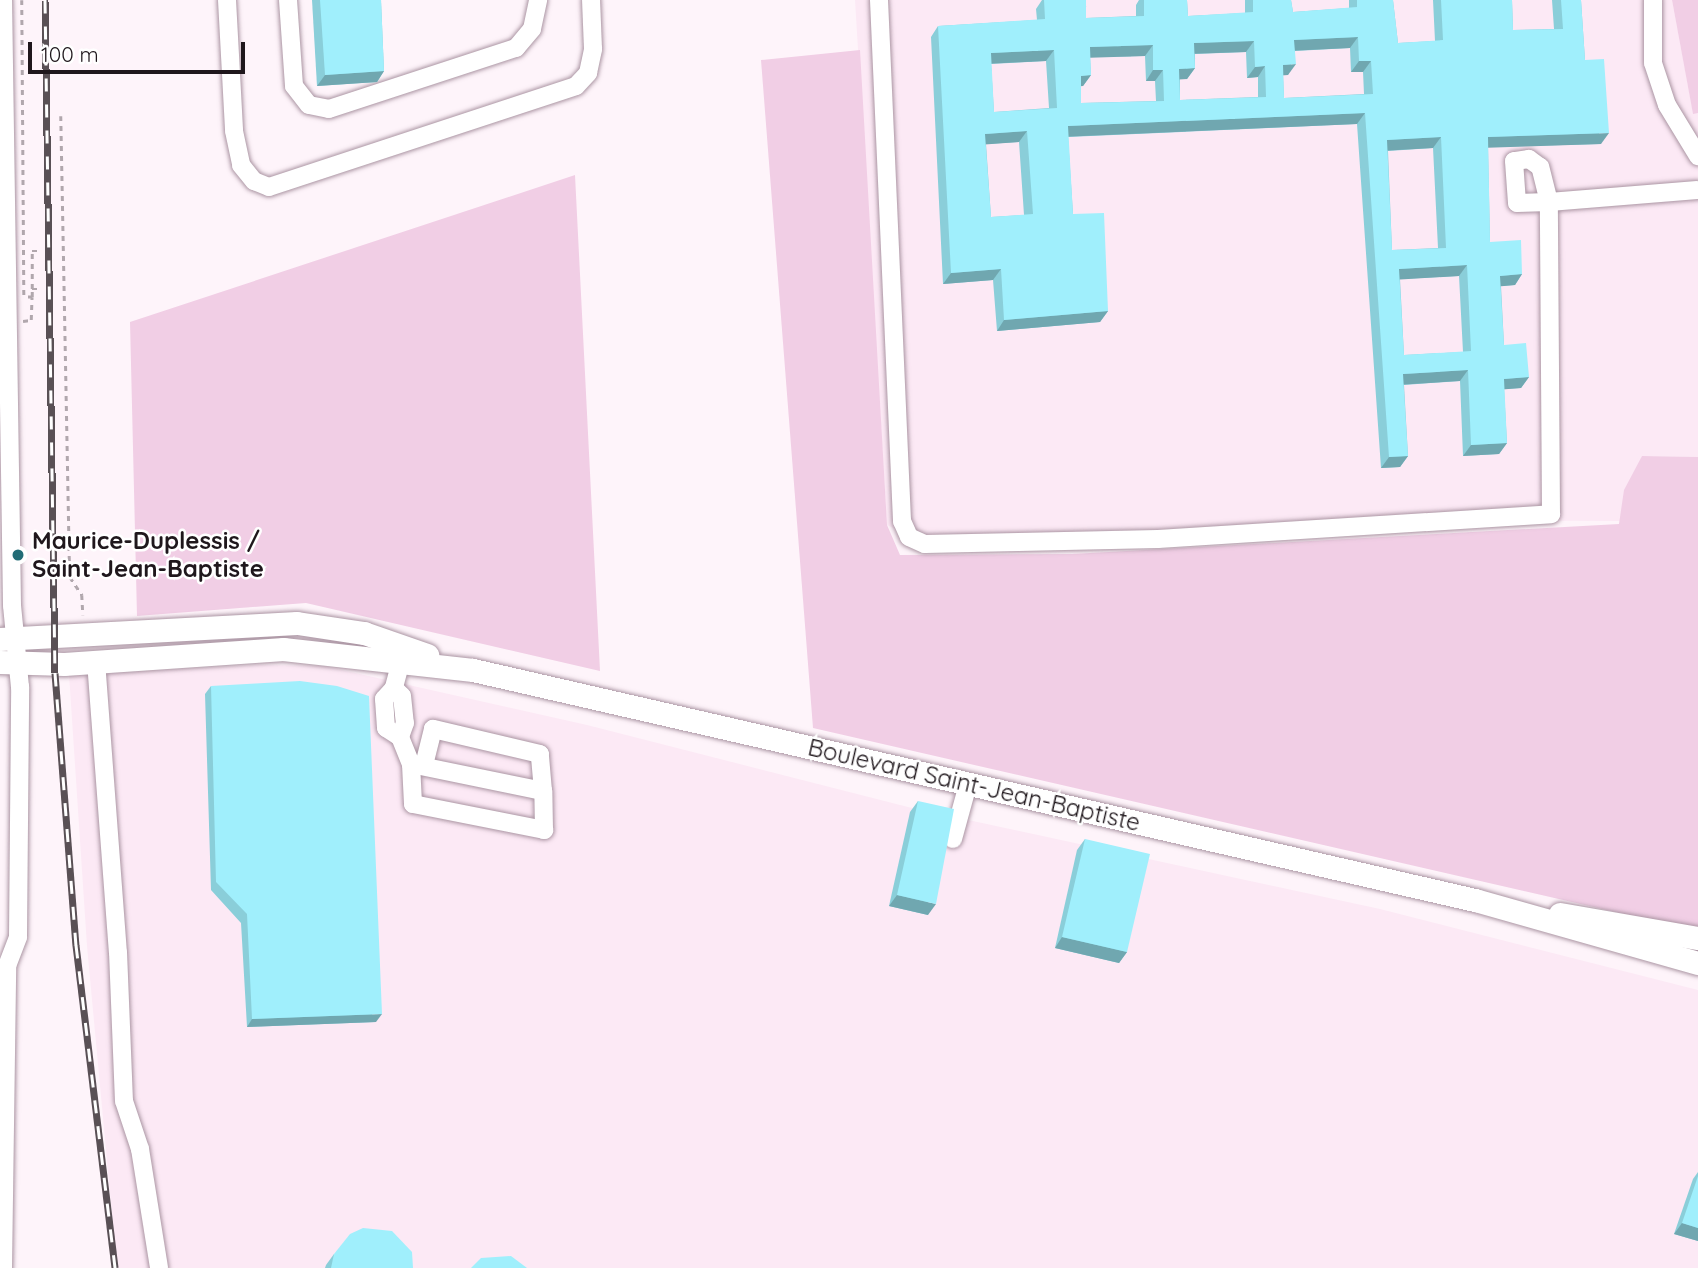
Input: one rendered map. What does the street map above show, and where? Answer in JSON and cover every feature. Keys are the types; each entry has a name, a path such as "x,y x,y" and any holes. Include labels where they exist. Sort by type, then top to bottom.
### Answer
{"main road":[{"name":"Boulevard Saint-Jean-Baptiste","path":"9,638 298,623 364,633 473,670 1475,901 1698,963"},
{"name":"Boulevard Saint-Jean-Baptiste","path":"10,662 96,661 283,649 473,670"},
{"name":"Boulevard Saint-Jean-Baptiste","path":"1475,901 1698,938"}],"street":[{"path":"3,0 5,292 12,604 9,638 18,937 7,966 3,1268"},
{"path":"227,0 234,131 241,165 254,181 269,187 576,86 588,74 593,49 590,0"},
{"path":"288,0 294,86 309,105 329,109 516,48 532,29 538,0"},
{"path":"879,0 902,522 909,537 925,544 1158,539 1551,514 1549,202 1698,190"},
{"path":"1653,0 1653,63 1667,105 1698,156"},
{"path":"96,661 118,952 124,1101 140,1149 159,1268"},
{"path":"401,661 394,688 384,699 386,728 400,737 418,765 543,791"},
{"path":"433,729 540,754 544,830 413,804 418,765 433,729"},
{"path":"953,839 968,784"},
{"path":"0,947 7,966"}],"path":[{"path":"5,292 26,297 22,0"},
{"path":"61,116 70,577 82,595 83,624"},
{"path":"32,297 32,251 39,251"},
{"path":"32,289 39,289"}],"shaded area":[{"path":"855,0 1672,0 1693,113 1698,113 1698,457 1642,456 1622,521 1434,520 925,544 887,525"},
{"path":"1672,0 1698,0 1698,113 1693,114"},
{"path":"860,50 887,525 900,555 1072,554 1619,524 1624,490 1642,456 1698,457 1698,931 813,728 761,60"},
{"path":"575,175 600,671 306,603 137,616 130,322"},
{"path":"261,665 324,666 587,725 908,807 1380,909 1698,990 1698,1268 117,1268 87,946 69,674"}],"building":[{"path":"320,0 381,0 384,71 325,75"},
{"path":"1044,0 1086,0 1086,18 1144,16 1144,0 1187,0 1188,16 1253,12 1253,0 1291,0 1293,12 1357,7 1357,0 1393,0 1398,43 1443,40 1441,0 1512,0 1513,30 1563,29 1561,0 1581,0 1585,60 1604,59 1609,133 1488,137 1490,242 1521,240 1522,274 1500,276 1504,345 1526,343 1529,377 1504,379 1507,443 1471,445 1468,370 1403,374 1408,456 1389,457 1365,113 1068,126 1073,214 1104,213 1108,311 1004,320 1001,269 951,273 938,26 1045,19","holes":["1358,37 1359,61 1371,61 1373,94 1284,98 1283,65 1296,64 1294,40","1254,41 1255,67 1265,66 1266,97 1180,100 1179,69 1195,68 1194,43","1153,45 1153,70 1163,70 1164,101 1081,103 1081,76 1091,75 1090,47","1054,50 1057,108 994,112 991,53","1027,131 1033,214 991,217 985,134","1441,137 1446,248 1392,250 1387,140","1467,265 1471,351 1404,355 1399,269"]},
{"path":"300,681 337,686 369,696 382,1014 252,1019 247,914 216,882 211,686"},
{"path":"918,801 954,809 936,904 897,895"},
{"path":"1085,839 1150,854 1127,952 1062,937"},
{"path":"1698,1176 1698,1228 1682,1223"},
{"path":"363,1228 392,1231 412,1252 413,1268 331,1268 334,1254 350,1234"},
{"path":"511,1256 527,1268 471,1268 481,1258"}],"railway":[{"path":"45,0 55,673 76,945 115,1268"}],"place":[{"name":"Maurice-Duplessis / Saint-Jean-Baptiste","path":"18,555"}]}
